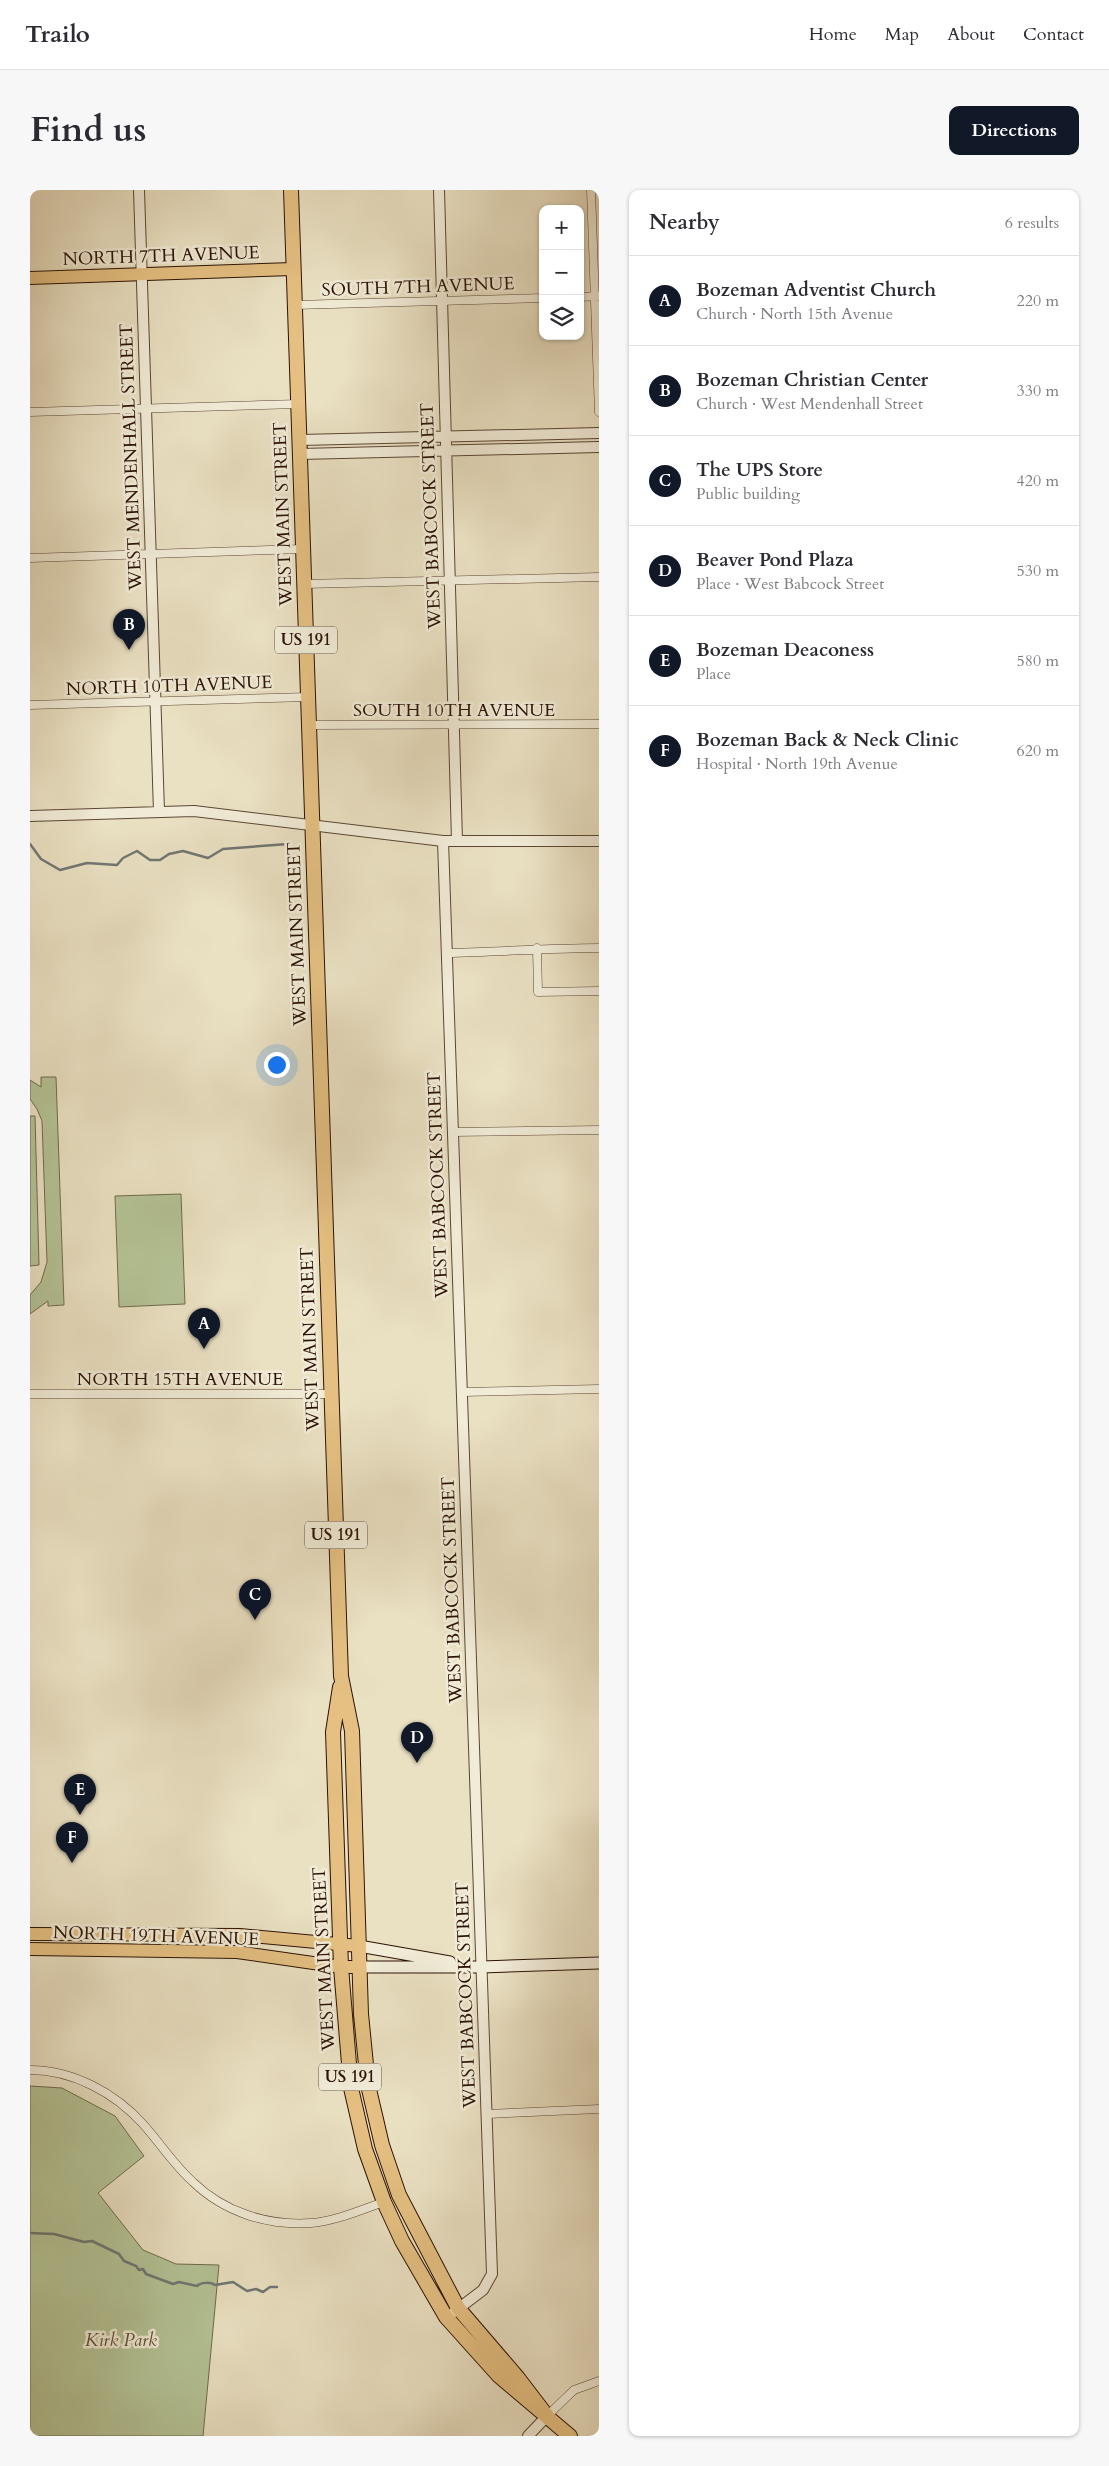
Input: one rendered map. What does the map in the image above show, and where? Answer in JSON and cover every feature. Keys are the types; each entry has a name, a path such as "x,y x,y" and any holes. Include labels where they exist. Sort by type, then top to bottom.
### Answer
{"highway":[{"name":"WEST MAIN STREET","path":"291,190 330,1394 341,1676 352,1731 361,2014 368,2085 382,2145 400,2195 458,2308 518,2378 547,2416"},
{"name":"WEST MAIN STREET","path":"341,1676 333,1732 341,1967 351,2088 365,2150 384,2202 402,2241 446,2317 499,2376 570,2436"}],"main road":[{"name":"NORTH 7TH AVENUE","path":"30,278 294,269"},
{"name":"NORTH 19TH AVENUE","path":"30,1934 240,1935 359,1946"},
{"path":"359,1946 482,1967"},
{"name":"NORTH 19TH AVENUE","path":"30,1950 237,1952 341,1967 359,1967"},
{"path":"359,1967 482,1967 599,1963"}],"street":[{"name":"WEST MENDENHALL STREET","path":"139,190 159,812"},
{"name":"WEST BABCOCK STREET","path":"439,190 457,841"},
{"path":"591,190 597,296 599,412"},
{"path":"584,297 597,296"},
{"name":"SOUTH 7TH AVENUE","path":"295,305 539,298"},
{"path":"30,412 298,404"},
{"path":"300,447 445,436 599,433"},
{"path":"300,447 446,451 599,447"},
{"path":"30,558 303,549"},
{"path":"304,584 599,577"},
{"name":"NORTH 10TH AVENUE","path":"30,705 308,697"},
{"name":"SOUTH 10TH AVENUE","path":"309,726 599,724"},
{"path":"30,816 159,812 220,813 443,841 599,841"},
{"name":"WEST BABCOCK STREET","path":"443,841 492,2274 483,2290 446,2317"},
{"path":"446,953 522,952 537,948 599,948"},
{"path":"537,948 538,992 599,991"},
{"path":"453,1132 599,1130"},
{"path":"462,1392 599,1389"},
{"name":"NORTH 15TH AVENUE","path":"30,1394 330,1394"},
{"path":"30,2070 70,2077 116,2098 142,2123 192,2182 210,2196 248,2216 276,2222 311,2223 344,2216 384,2202"},
{"path":"487,2114 599,2110"},
{"path":"528,2436 574,2390 599,2381"}],"green space":[{"path":"41,1077 56,1077 64,1305 48,1306 48,1301 30,1314 30,1295 41,1282 47,1262 42,1121 30,1099 30,1080 41,1087"},
{"path":"30,1116 35,1116 39,1265 30,1266"},
{"path":"181,1194 185,1304 119,1307 115,1196"},
{"name":"Kirk Park","path":"30,2086 62,2088 115,2116 144,2156 98,2193 143,2250 176,2264 219,2265 203,2436 30,2436"}],"waterway":[{"path":"30,844 41,859 60,870 87,863 117,865 123,858 137,851 150,860 160,860 169,854 183,851 208,858 223,849 288,844"},
{"path":"30,2233 54,2234 84,2242 92,2241 119,2254 124,2261 136,2266 139,2270 143,2269 146,2274 173,2284 179,2282 197,2286 203,2283 215,2285 233,2282 247,2291 256,2289 263,2292 270,2287 277,2287"}],"place":[{"name":"Bozeman Christian Center","path":"129,650"},
{"name":"Bozeman Adventist Church","path":"204,1349"},
{"name":"The UPS Store","path":"255,1620"},
{"name":"Beaver Pond Plaza","path":"417,1763"},
{"name":"Bozeman Deaconess","path":"80,1815"},
{"name":"Bozeman Back & Neck Clinic","path":"72,1863"}]}
